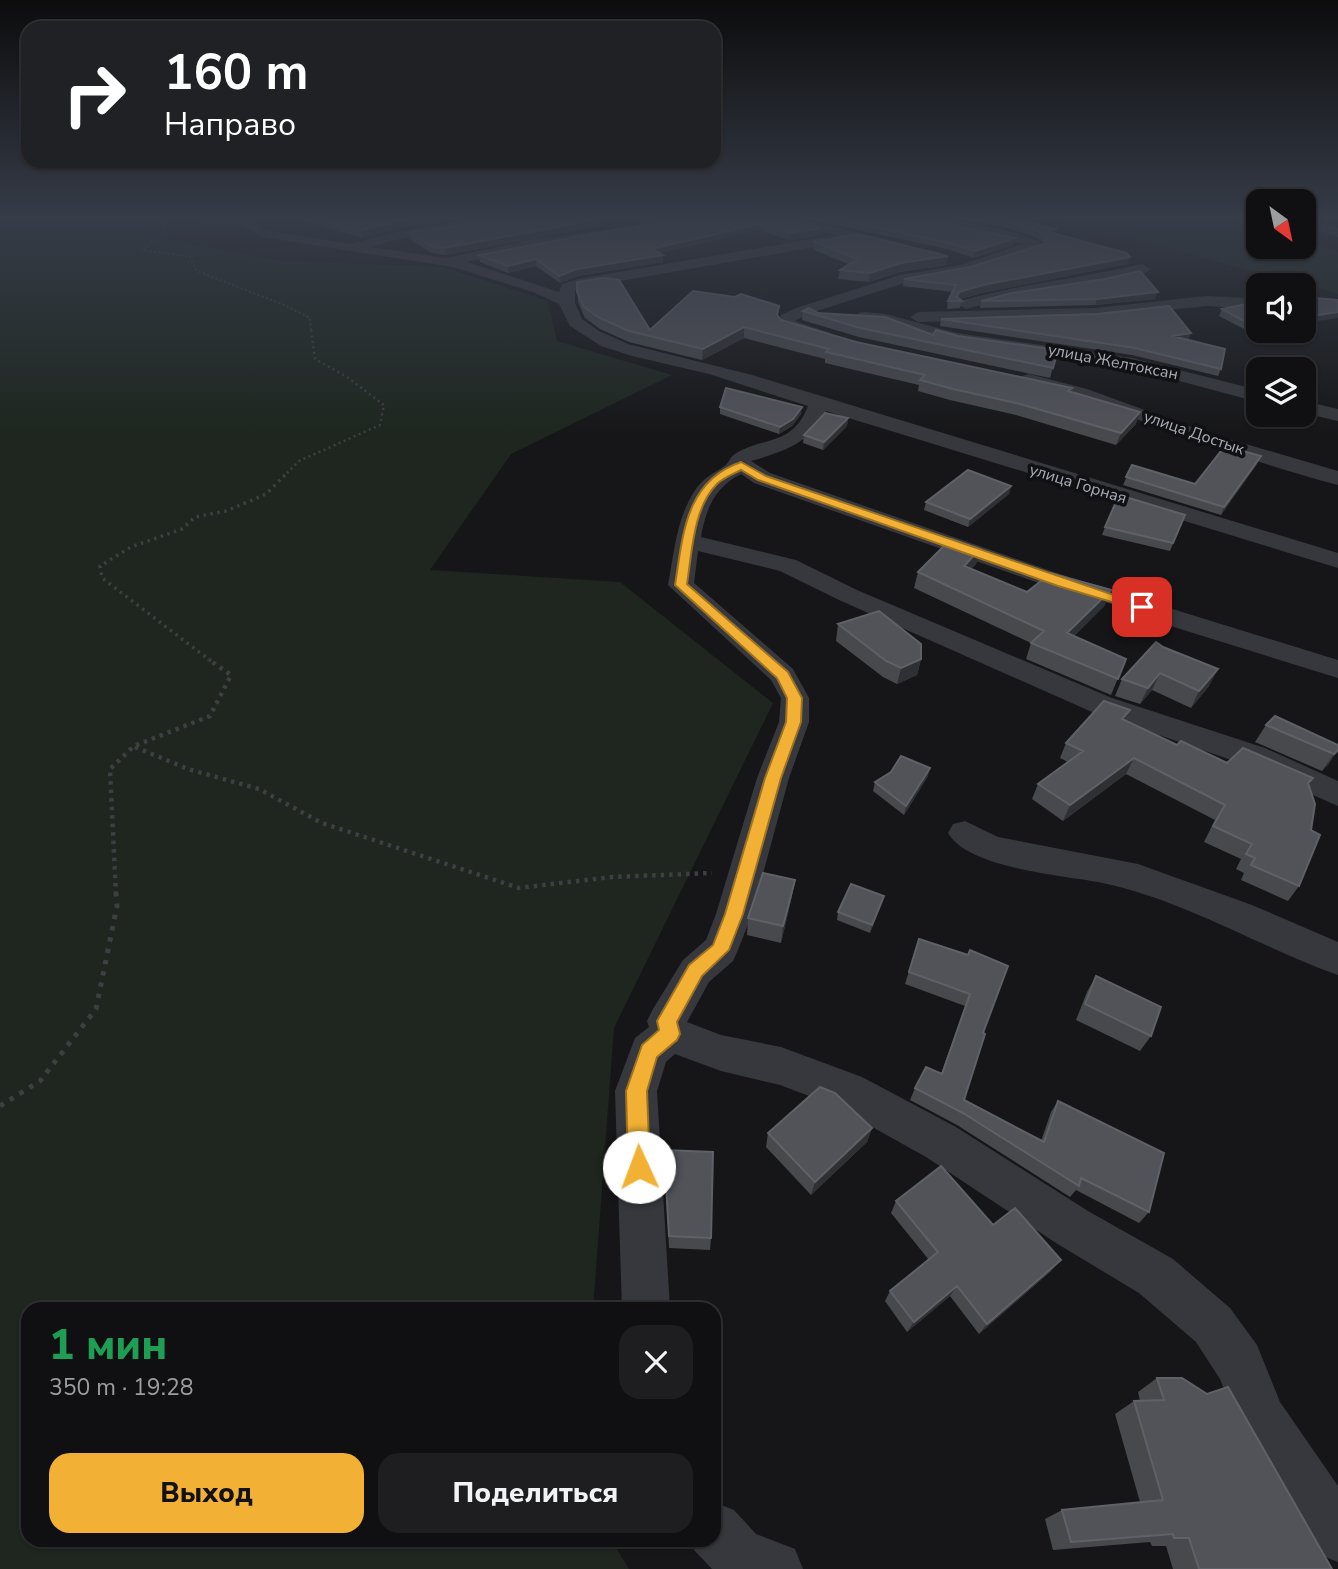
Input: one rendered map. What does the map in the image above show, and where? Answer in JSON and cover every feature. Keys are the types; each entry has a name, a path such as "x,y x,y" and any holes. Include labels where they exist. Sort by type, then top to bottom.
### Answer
{"street":[{"path":"542,290 566,301 568,290"},
{"path":"844,342 787,324 787,319 802,311 867,290"},
{"path":"885,319 933,312 1021,290"},
{"name":"улица Горная","path":"566,301 575,321 600,339 703,367 1338,561"},
{"path":"885,319 1095,313 1207,301 1243,303"},
{"name":"улица Желтоксан","path":"802,311 885,319 957,338 1132,363 1246,393"},
{"name":"улица Достык","path":"1008,376 1080,393 1198,436 1338,478"},
{"path":"819,403 815,417 795,438 744,457 739,461 741,465 762,478 1062,583 1338,669"},
{"path":"1316,410 1338,415"},
{"path":"670,1034 667,1021 696,971 720,950 773,778 794,722 795,698 783,676 681,585 690,531 699,499 714,481 741,465"},
{"path":"690,541 787,565 895,616 1102,705 1254,756 1338,794"},
{"path":"965,833 990,848 1126,874 1240,915 1338,959"},
{"path":"646,1302 636,1091 649,1051 670,1034"},
{"path":"670,1034 722,1053 781,1066 847,1091 941,1142 1072,1227 1156,1276 1213,1325 1239,1363 1262,1420 1338,1534"},
{"path":"721,1538 738,1556 775,1569"}],"path":[{"path":"0,1106 40,1081 96,1009 117,906 110,769 134,746 210,716 231,675 102,578 100,566 131,547 182,529 195,517 226,511 266,494 299,461 380,425 384,405 347,377 315,359 311,347 314,335 310,318 247,290"},
{"path":"134,746 188,769 259,789 322,823 519,888 612,877 747,869"}],"shaded area":[{"path":"0,290 515,290 548,301 557,341 672,375 511,454 430,570 620,582 773,703 614,1028 594,1302 21,1302 21,1547 615,1547 629,1569 0,1569"}],"building":[{"path":"625,290 650,330 693,291 735,297 741,294 779,306 777,315 781,320 856,342 1072,388 1068,391 1140,412 1121,433 1020,404 920,380 925,375 826,352 829,349 744,327 703,349 629,331 600,318 584,307 577,292"},
{"path":"953,290 965,290 959,292 957,297 962,301 948,301"},
{"path":"1030,290 1158,292 1097,299 981,301"},
{"path":"1316,298 1338,300 1338,312 1316,315"},
{"path":"1246,304 1246,322 1222,309"},
{"path":"1169,306 1191,333 1172,336 1225,349 1221,369 1135,348 941,319 1097,314"},
{"path":"809,308 818,313 885,317 933,335 936,330 958,336 1058,350 1053,368 860,328 803,311"},
{"path":"726,388 802,407 793,419 780,427 720,407"},
{"path":"825,413 848,418 824,442 804,435"},
{"path":"1225,446 1261,456 1224,507 1126,477 1132,465 1195,484"},
{"path":"968,470 1011,486 970,519 926,502"},
{"path":"1119,495 1185,515 1173,543 1105,527"},
{"path":"951,539 980,549 964,566 1027,592 1051,573 1111,590 1067,633 1126,659 1118,679 1031,643 1044,631 918,572"},
{"path":"879,611 921,644 921,659 901,668 886,661 838,624"},
{"path":"1156,642 1218,669 1199,691 1160,673 1148,688 1122,679"},
{"path":"1104,701 1130,710 1122,719 1177,745 1181,741 1227,763 1243,748 1313,778 1308,783 1315,804 1311,830 1320,835 1299,886 1251,865 1255,858 1246,854 1252,844 1213,826 1225,805 1134,758 1070,805 1038,784 1083,751 1066,743"},
{"path":"1275,716 1338,745 1338,750 1334,754 1266,725"},
{"path":"901,756 930,768 906,806 875,782 891,772"},
{"path":"763,873 795,880 783,926 748,918"},
{"path":"851,884 884,896 872,925 838,912"},
{"path":"919,939 968,955 970,950 1008,966 983,1033 985,1034 964,1100 1044,1142 1058,1101 1164,1153 1149,1212 1081,1178 1079,1186 963,1113 915,1088 926,1067 942,1074 970,994 909,972"},
{"path":"1096,976 1161,1007 1151,1036 1085,1004"},
{"path":"820,1087 835,1093 872,1128 815,1182 768,1133"},
{"path":"664,1150 713,1152 711,1238 669,1236"},
{"path":"941,1166 993,1225 1015,1208 1061,1260 987,1324 957,1286 914,1322 890,1291 938,1252 896,1201"},
{"path":"1157,1378 1182,1378 1207,1394 1228,1387 1332,1569 1199,1569 1189,1538 1174,1538 1173,1534 1071,1542 1062,1510 1163,1500 1134,1401 1164,1400"}],"route":[{"path":"639,1167 636,1091 649,1051 670,1034 667,1021 696,971 720,950 734,914 773,778 794,722 795,698 783,676 681,585 690,531 699,499 714,481 741,465 762,478 1062,583 1142,607"}]}
